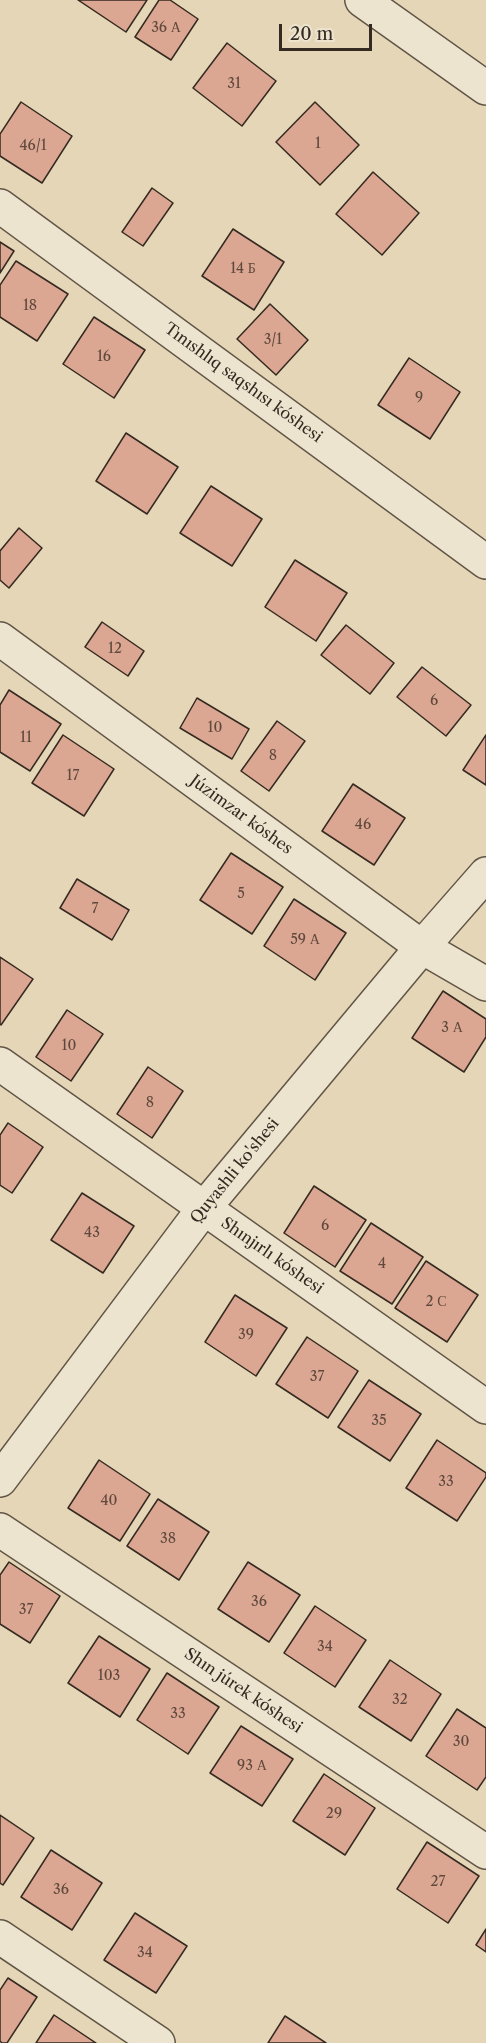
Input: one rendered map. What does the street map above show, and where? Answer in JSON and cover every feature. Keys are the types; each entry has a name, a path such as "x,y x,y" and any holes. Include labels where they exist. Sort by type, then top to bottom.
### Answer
{"street":[{"path":"362,0 486,88"},
{"name":"Tınıshlıq saqshısı kóshesi","path":"0,206 486,562"},
{"name":"Júzimzar kóshes","path":"0,639 422,947 486,984"},
{"name":"Quyashli ko'shesi","path":"0,1480 204,1208 422,947 486,874"},
{"name":"Shınjırlı kóshesi","path":"0,1064 486,1407"},
{"name":"Shın júrek kóshesi","path":"0,1530 486,1852"},
{"path":"0,1937 158,2043"}],"building":[{"path":"78,0 147,0 126,32"},
{"path":"159,0 170,0 198,19 171,60 135,37"},
{"path":"227,43 276,81 242,126 193,88"},
{"path":"21,102 72,136 42,183 0,156 0,134"},
{"path":"315,102 359,145 320,185 276,142"},
{"path":"373,172 419,213 382,255 336,214"},
{"path":"152,188 173,203 143,246 122,232"},
{"path":"233,229 284,262 254,310 202,276"},
{"path":"0,242 14,251 0,273"},
{"path":"16,261 68,294 37,341 0,317 0,285"},
{"path":"270,304 308,340 276,375 237,339"},
{"path":"94,317 145,350 114,398 63,364"},
{"path":"409,358 460,392 430,439 378,405"},
{"path":"126,433 178,467 147,514 96,481"},
{"path":"211,486 262,519 232,566 180,533"},
{"path":"19,528 42,548 9,588 0,580 0,551"},
{"path":"295,560 347,593 316,641 265,607"},
{"path":"102,622 144,651 128,676 85,647"},
{"path":"346,625 394,663 370,694 321,655"},
{"path":"422,667 471,705 446,736 397,697"},
{"path":"9,690 61,724 30,771 0,752 0,705"},
{"path":"197,698 249,729 232,759 180,728"},
{"path":"277,721 305,741 269,791 241,771"},
{"path":"63,735 114,769 84,816 32,783"},
{"path":"486,735 486,785 463,770"},
{"path":"353,784 405,818 374,865 322,831"},
{"path":"231,853 283,887 252,934 200,900"},
{"path":"77,879 129,910 112,940 60,908"},
{"path":"294,899 346,933 315,980 264,946"},
{"path":"0,957 33,979 1,1025 0,1024"},
{"path":"443,991 486,1019 486,1037 464,1072 412,1038"},
{"path":"67,1010 103,1034 71,1081 36,1057"},
{"path":"148,1067 183,1091 152,1138 117,1114"},
{"path":"8,1123 43,1147 12,1193 0,1185 0,1135"},
{"path":"314,1186 366,1220 335,1267 284,1233"},
{"path":"82,1193 134,1226 103,1273 51,1240"},
{"path":"371,1223 423,1257 392,1304 340,1271"},
{"path":"426,1261 478,1295 447,1342 395,1308"},
{"path":"235,1295 287,1328 256,1376 205,1342"},
{"path":"307,1337 358,1371 328,1418 276,1384"},
{"path":"369,1380 421,1414 390,1461 338,1427"},
{"path":"437,1440 486,1473 486,1477 457,1521 406,1488"},
{"path":"99,1460 150,1494 120,1541 68,1508"},
{"path":"158,1499 209,1532 179,1580 127,1546"},
{"path":"9,1562 60,1596 30,1643 0,1624 0,1575"},
{"path":"248,1562 300,1595 269,1642 218,1609"},
{"path":"315,1606 366,1640 335,1687 284,1653"},
{"path":"99,1636 150,1669 120,1717 68,1683"},
{"path":"390,1660 441,1694 411,1741 359,1707"},
{"path":"167,1673 219,1707 188,1754 137,1720"},
{"path":"457,1709 486,1728 486,1777 477,1790 426,1756"},
{"path":"241,1726 293,1759 262,1806 210,1773"},
{"path":"324,1774 375,1808 345,1855 293,1821"},
{"path":"0,1815 34,1838 3,1885 0,1883"},
{"path":"427,1842 479,1876 448,1923 397,1889"},
{"path":"51,1850 102,1883 72,1930 21,1897"},
{"path":"135,1913 187,1946 156,1993 104,1960"},
{"path":"486,1929 486,1952 476,1945"},
{"path":"8,1978 37,1997 7,2043 2,2043 0,2041 0,1990"},
{"path":"54,2015 96,2043 36,2043"},
{"path":"285,2016 326,2043 268,2043"}]}
